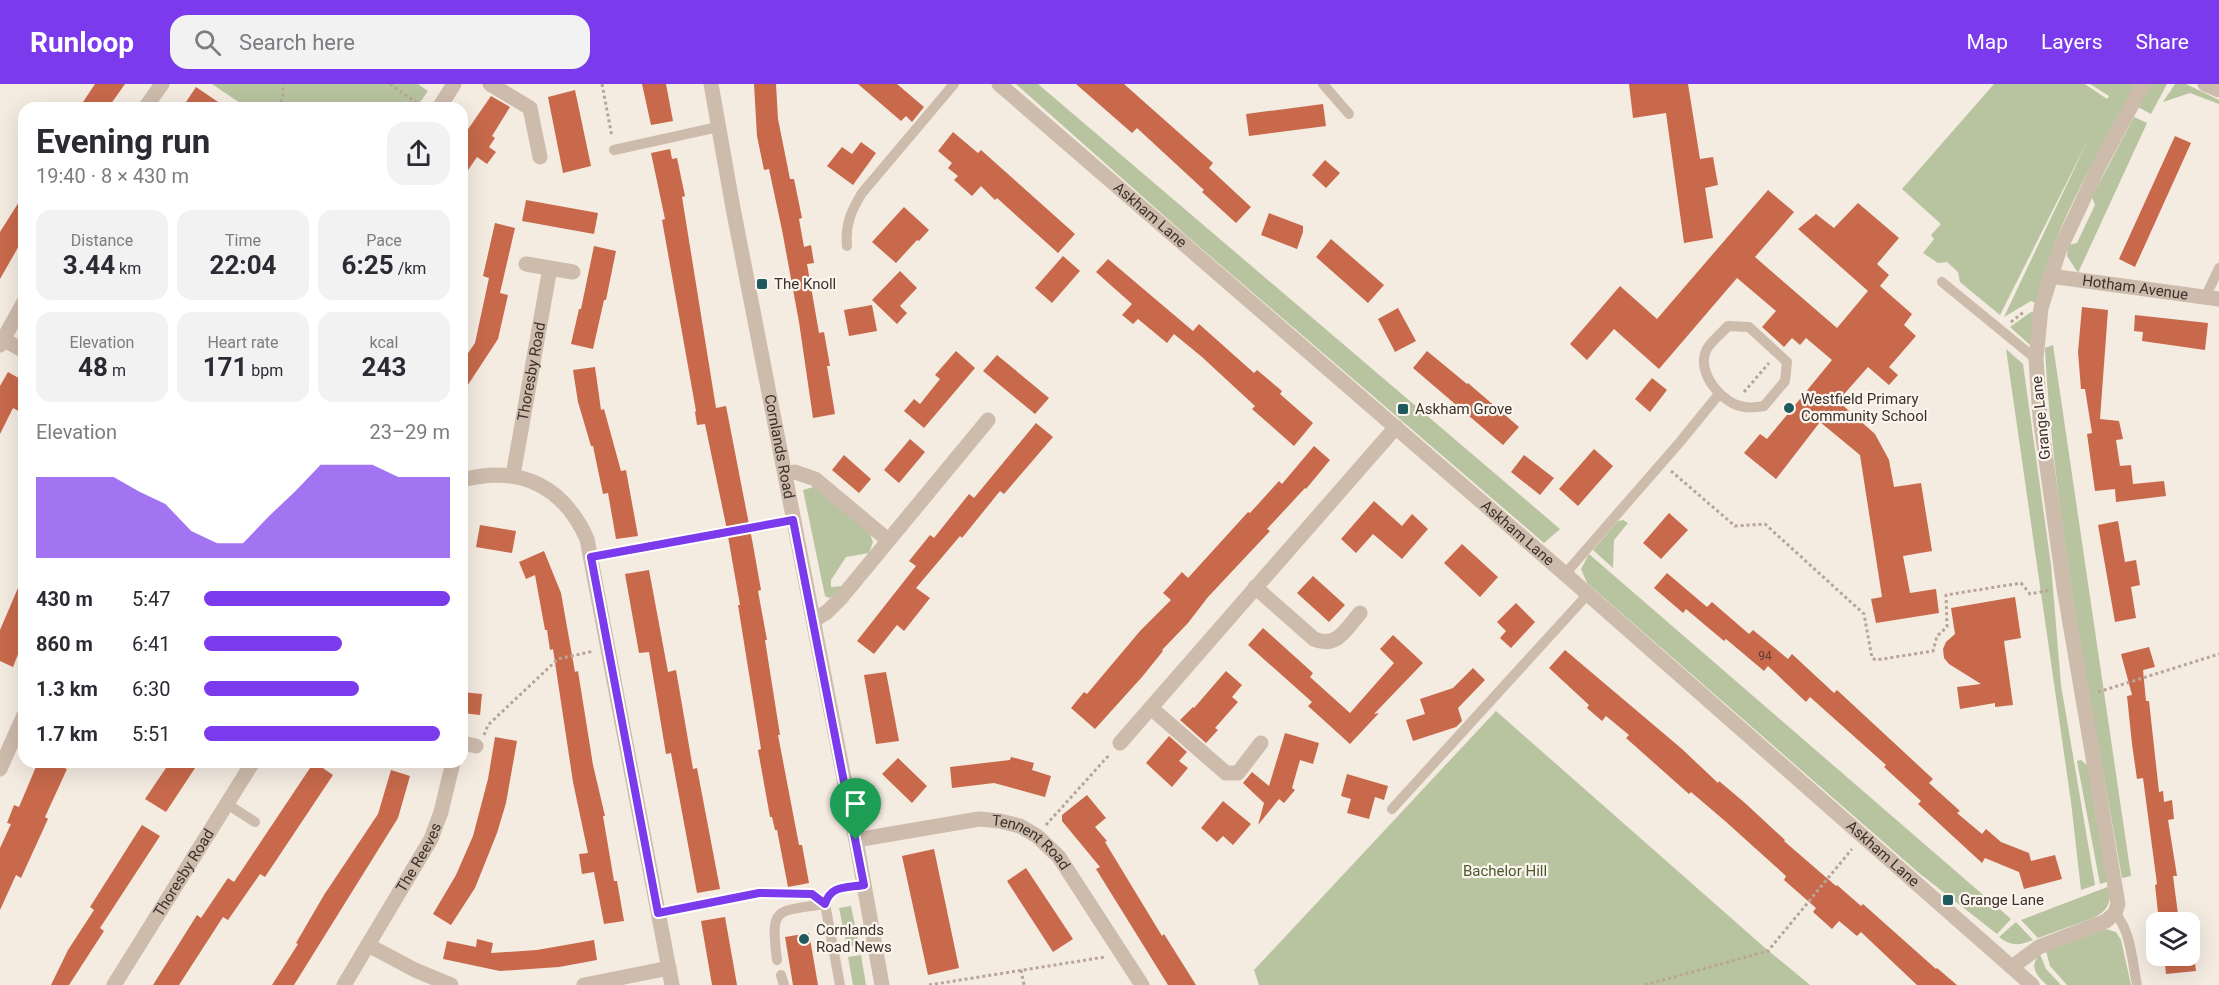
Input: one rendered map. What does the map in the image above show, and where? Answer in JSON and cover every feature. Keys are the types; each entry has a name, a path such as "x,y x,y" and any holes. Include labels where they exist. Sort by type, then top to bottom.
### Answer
{"street":[{"path":"149,102 162,84"},
{"path":"443,102 454,84"},
{"path":"490,84 530,108 540,157"},
{"name":"Cornlands Road","path":"711,84 882,985"},
{"name":"Askham Lane","path":"999,84 1588,594 2032,985"},
{"name":"Grange Lane","path":"2115,913 2118,897 2081,697 2064,588 2040,417 2036,359 2041,308 2050,276 2072,220 2143,84"},
{"path":"2205,84 2219,90"},
{"path":"526,264 573,272"},
{"name":"Thoresby Road","path":"513,475 550,268"},
{"name":"Hotham Avenue","path":"2050,276 2212,299"},
{"path":"18,313 2,342 18,349"},
{"path":"814,620 827,612 841,598 988,420"},
{"path":"1120,743 1396,427"},
{"path":"784,474 795,472 815,479 888,540"},
{"path":"468,478 479,475 513,475 552,492 567,505 579,522 591,557 672,985"},
{"path":"1255,587 1314,639 1325,644 1335,641 1360,613"},
{"path":"1151,708 1226,773 1238,772 1261,743"},
{"path":"1,763 18,727"},
{"name":"Thoresby Road","path":"114,985 249,768"},
{"name":"The Reeves","path":"344,985 431,839 441,812 452,768"},
{"name":"Tennent Road","path":"856,840 979,819 1020,826 1037,836 1059,857 1142,985"},
{"path":"2012,967 2039,946 2106,921 2115,913"},
{"path":"368,945 415,970 451,985"},
{"path":"584,985 669,968"}],"lane":[{"path":"847,246 846,231 852,209 862,193 954,84"},
{"path":"1323,84 1349,114"},
{"path":"614,150 718,127"},
{"path":"2212,299 2219,268"},
{"path":"1942,282 2036,359"},
{"path":"1728,326 1749,327 1778,352 1787,362 1785,381 1764,406 1744,408 1734,404 1719,394 1705,373 1706,351 1728,326"},
{"path":"1565,574 1719,394"},
{"path":"1392,809 1588,594"},
{"path":"226,804 255,822"},
{"path":"840,985 825,904 828,895 836,889 864,885"},
{"path":"777,960 773,932 775,919 782,911 825,904"},
{"name":"Grange Lane","path":"2115,913 2126,931 2137,985"}],"path":[{"path":"281,102 283,84"},
{"path":"390,84 416,102"},
{"path":"602,84 614,150"},
{"path":"2000,330 2030,308 2041,308"},
{"path":"1734,404 1778,352"},
{"path":"1662,463 1735,526 1766,524 1864,614 1872,657 1876,660 1933,651 1937,636 1947,627 1946,595 2020,583 2030,594 2064,588"},
{"path":"591,557 793,520"},
{"path":"469,744 484,736 488,724 558,659 608,647"},
{"path":"2081,697 2219,654"},
{"path":"1037,836 1120,743"},
{"path":"1645,985 1768,951 1863,836"},
{"path":"658,913 759,893 793,895"},
{"path":"929,985 1122,954"},
{"path":"1021,970 1024,985"}],"green space":[{"path":"212,84 418,84 428,91 420,102 239,102"},
{"path":"1016,84 1038,84 1560,529 1544,543 1188,237"},
{"path":"1994,84 2085,84 2107,99 2109,96 2090,84 2135,84 2065,218 2036,303 2031,301 2004,317 2087,142 2000,315 1960,282 1958,272 1947,262 1938,263 1923,253 1934,239 1931,235 1941,224 1902,189"},
{"path":"2150,84 2167,84 2151,114 2138,107"},
{"path":"2175,84 2186,84 2219,100 2219,104 2190,93 2163,102"},
{"path":"2134,117 2147,123 2078,273 2067,256 2068,245 2077,243 2095,205 2092,197"},
{"path":"2031,312 2035,313 2030,345 2010,327"},
{"path":"2053,345 2131,876 2122,878 2078,628 2059,501 2045,348"},
{"path":"2006,349 2023,364 2051,565 2061,685 2095,885 2081,890 2071,802"},
{"path":"817,486 870,534 873,542 869,553 846,557 831,580 831,587 843,586 829,598 825,596 803,490"},
{"path":"1623,520 1628,523 1614,540 1613,568 1593,550 1618,521"},
{"path":"1589,554 2011,919 1997,934 1919,873 1587,583 1581,569"},
{"name":"Bachelor Hill","path":"1496,711 1810,985 1259,985 1254,970"},
{"path":"2081,760 2088,766 2110,881 2100,884 2077,761"},
{"path":"2110,886 2106,909 2093,918 2038,938 2021,920"},
{"path":"851,906 859,945 847,947 839,908"},
{"path":"2016,922 2033,940 2015,944 1999,937"},
{"path":"2106,929 2116,932 2121,940 2131,985 2067,985 2050,966 2046,951"},
{"path":"2040,954 2046,969 2061,985 2047,985 2037,975 2034,967"},
{"path":"861,955 866,985 853,985 848,957"}],"building":[{"path":"95,84 125,84 112,102 83,102"},
{"path":"642,84 666,84 673,121 651,125"},
{"path":"754,84 776,84 778,119 790,179 794,179 802,218 799,219 804,247 811,245 814,263 807,264 819,333 824,332 835,414 813,418 799,322 782,230 769,169 764,170 757,136"},
{"path":"858,84 897,84 924,107 912,122 906,116 901,121"},
{"path":"1076,84 1124,84 1213,163 1209,168 1251,207 1236,223 1137,128 1132,133"},
{"path":"1629,84 1688,84 1700,159 1713,157 1718,185 1705,188 1713,238 1684,243 1666,113 1633,118"},
{"path":"196,87 218,102 186,102"},
{"path":"575,90 591,166 563,173 548,97"},
{"path":"491,96 510,107 492,136 495,138 489,147 496,152 487,164 477,157 468,170 468,129"},
{"path":"1323,104 1326,126 1249,136 1246,114"},
{"path":"953,132 978,153 981,150 1075,234 1058,253 981,186 972,196 954,180 958,176 948,168 952,163 938,151"},
{"path":"2175,136 2191,143 2135,267 2119,259"},
{"path":"861,142 876,153 853,185 827,166 842,147 852,154"},
{"path":"670,149 672,159 677,158 685,196 682,197 716,408 726,406 753,545 761,590 758,591 767,640 765,640 780,735 778,735 799,845 802,845 809,883 788,887 777,830 770,817 758,750 761,749 726,525 705,424 697,425 662,220 665,219 651,153"},
{"path":"1325,160 1340,173 1326,188 1312,175"},
{"path":"1768,190 1794,212 1755,257 1837,328 1868,291 1798,229 1816,214 1834,228 1858,203 1899,238 1877,264 1889,275 1880,286 1912,314 1904,325 1916,336 1889,367 1898,375 1889,385 1868,367 1838,401 1875,434 1889,460 1894,487 1921,483 1932,551 1903,556 1910,593 1936,589 1939,613 1876,623 1871,599 1882,597 1860,455 1820,422 1776,479 1744,453 1760,434 1767,439 1832,360 1806,338 1800,345 1792,338 1784,347 1762,327 1776,311 1737,278 1659,369 1614,329 1587,360 1570,344 1620,286 1657,319"},
{"path":"526,200 598,213 594,234 522,221"},
{"path":"18,204 18,248 0,279 0,232"},
{"path":"904,207 929,230 896,263 872,242"},
{"path":"1269,213 1303,226 1297,249 1261,235"},
{"path":"495,223 515,228 500,293 508,295 498,339 468,385 468,353 475,343 489,278 483,276"},
{"path":"1331,239 1384,285 1368,303 1316,257"},
{"path":"594,246 616,251 593,349 571,344"},
{"path":"1063,256 1080,271 1052,303 1035,288"},
{"path":"1108,259 1193,331 1199,324 1254,373 1257,370 1282,391 1280,394 1313,423 1294,446 1252,409 1255,406 1174,334 1167,343 1138,319 1133,324 1122,315 1132,304 1096,272"},
{"path":"900,271 917,288 900,306 907,313 897,324 872,300"},
{"path":"872,305 877,331 849,336 844,310"},
{"path":"2082,307 2108,310 2100,419 2119,421 2123,439 2116,440 2120,466 2131,465 2133,484 2164,481 2166,496 2116,502 2115,489 2095,491 2087,434 2092,433 2085,389 2081,389 2078,352"},
{"path":"1398,308 1416,341 1395,352 1378,319"},
{"path":"2135,315 2208,323 2205,350 2142,341 2143,332 2134,331"},
{"path":"956,351 975,368 924,428 904,411 914,399 920,404 940,379 935,375"},
{"path":"1427,351 1519,427 1503,445 1413,368"},
{"path":"997,355 1049,398 1035,414 983,371"},
{"path":"595,367 601,410 604,409 621,471 626,470 638,536 616,539 608,493 603,494 593,446 591,446 578,402 573,370"},
{"path":"8,372 18,378 18,411 13,408 0,434 0,386"},
{"path":"1652,378 1667,390 1650,412 1635,399"},
{"path":"1036,423 1053,437 1004,494 1000,491 962,538 960,536 916,588 930,598 904,631 897,625 874,654 857,641 916,566 909,561 930,535 934,538 969,494 974,498"},
{"path":"910,439 925,452 899,483 884,470"},
{"path":"1314,446 1330,460 1306,489 1267,529 1270,531 1208,597 1142,677 1095,729 1071,708 1084,692 1087,694 1140,631 1171,600 1163,593 1182,572 1188,578 1279,481 1282,484"},
{"path":"1594,449 1613,466 1578,506 1559,489"},
{"path":"844,455 871,479 859,493 832,470"},
{"path":"1524,455 1554,478 1540,495 1511,472"},
{"path":"1374,501 1402,526 1412,514 1428,529 1402,559 1373,534 1356,553 1341,539"},
{"path":"1669,513 1688,530 1661,559 1643,543"},
{"path":"2118,521 2125,562 2136,560 2140,585 2131,587 2136,618 2115,622 2098,525"},
{"path":"480,525 516,531 512,553 476,547"},
{"path":"1462,544 1498,577 1480,597 1444,563"},
{"path":"544,551 561,593 575,672 578,671 593,765 605,816 603,816 614,881 617,881 624,921 604,924 594,872 582,874 579,854 588,853 573,782 553,649 550,650 547,630 545,630 535,575 526,579 519,562"},
{"path":"649,570 668,672 676,670 693,769 697,768 720,889 697,893 671,753 666,754 649,652 639,653 625,574"},
{"path":"1667,573 1707,607 1712,602 1749,634 1753,630 1788,659 1792,654 1834,693 1837,690 1933,779 1929,783 1960,811 1957,813 1982,834 1986,829 2001,842 2029,853 2031,861 2055,855 2062,879 2024,889 2019,872 1985,858 1982,863 1918,804 1921,801 1884,767 1886,765 1810,697 1806,702 1768,666 1764,671 1726,639 1724,641 1686,609 1683,613 1654,588"},
{"path":"1313,576 1345,605 1329,622 1297,593"},
{"path":"18,588 18,654 13,667 0,661 0,630"},
{"path":"2015,597 2021,638 2004,641 2013,705 1995,707 1995,703 1960,709 1957,687 1981,684 1949,664 1944,658 1943,649 1946,642 1955,634 1951,608"},
{"path":"1516,603 1535,622 1511,648 1500,638 1506,631 1497,622"},
{"path":"1263,628 1313,673 1310,677 1350,713 1394,663 1380,649 1393,635 1423,663 1374,714 1379,713 1350,744 1308,706 1312,702 1248,645"},
{"path":"2149,647 2155,667 2143,670 2146,701 2149,701 2159,792 2163,791 2164,802 2172,800 2174,819 2168,820 2177,876 2173,876 2178,912 2158,912 2155,885 2157,884 2143,778 2137,779 2132,744 2127,696 2132,695 2121,654"},
{"path":"1565,650 1682,749 1718,783 1719,781 1745,803 1836,886 1861,906 1863,904 1957,985 1917,985 1861,932 1857,936 1839,921 1832,929 1813,912 1816,908 1784,880 1786,876 1725,821 1691,792 1689,794 1626,738 1629,735 1606,716 1602,721 1587,708 1589,705 1549,668"},
{"path":"1473,668 1485,680 1458,708 1462,721 1456,727 1413,741 1406,720 1425,714 1420,699 1453,688"},
{"path":"1226,671 1242,685 1232,697 1238,702 1215,728 1218,730 1206,743 1180,720 1194,708"},
{"path":"886,672 899,741 876,744 864,675"},
{"path":"468,693 482,694 480,715 468,714"},
{"path":"1285,733 1319,743 1313,764 1300,760 1292,788 1295,790 1284,803 1279,799 1258,825 1264,803 1243,783 1252,772 1269,786"},
{"path":"1169,736 1187,752 1179,761 1188,768 1172,787 1146,763"},
{"path":"495,737 517,741 506,803 497,833 475,888 451,925 433,914 456,875 473,836 488,779"},
{"path":"1011,757 1034,763 1032,770 1051,776 1045,797 994,783 952,788 950,767 1010,760"},
{"path":"898,758 927,786 912,803 882,774"},
{"path":"35,768 67,769 45,817 48,819 21,878 16,875 0,910 0,848 11,824 7,823 14,805 19,807"},
{"path":"166,768 195,768 166,812 145,799"},
{"path":"310,768 323,768 333,775 265,877 260,874 228,920 223,917 179,985 153,985 197,915 201,918 228,878 234,882"},
{"path":"391,770 410,776 398,818 294,985 272,985 298,944 296,943 324,895 378,814"},
{"path":"1347,774 1388,786 1384,800 1375,797 1369,819 1347,813 1351,799 1341,796"},
{"path":"1087,795 1106,818 1095,827 1107,841 1105,842 1162,936 1164,934 1196,985 1168,985 1096,869 1100,867 1062,821 1062,815"},
{"path":"1223,801 1251,824 1233,845 1223,836 1217,842 1201,828"},
{"path":"142,825 160,836 100,928 104,931 69,985 51,985 68,950 94,910 90,907"},
{"path":"934,849 959,968 928,975 902,856"},
{"path":"1026,868 1073,939 1053,952 1007,881"},
{"path":"725,917 737,985 712,985 701,921"},
{"path":"809,933 818,985 793,985 785,937"},
{"path":"477,939 493,943 491,953 537,950 594,940 597,960 559,967 500,971 443,959 447,941 476,947"},
{"path":"2165,966 2195,966 2196,971 2166,974"}],"place":[{"name":"The Knoll","path":"762,284"},
{"name":"Westfield Primary Community School","path":"1789,408"},
{"name":"Askham Grove","path":"1403,409"},
{"name":"Grange Lane","path":"1948,900"},
{"name":"Cornlands Road News","path":"804,939"}],"route":[{"path":"793,520 856,840 864,885 836,889 828,895 825,904 812,894 759,893 658,913 591,557 793,520"}]}
